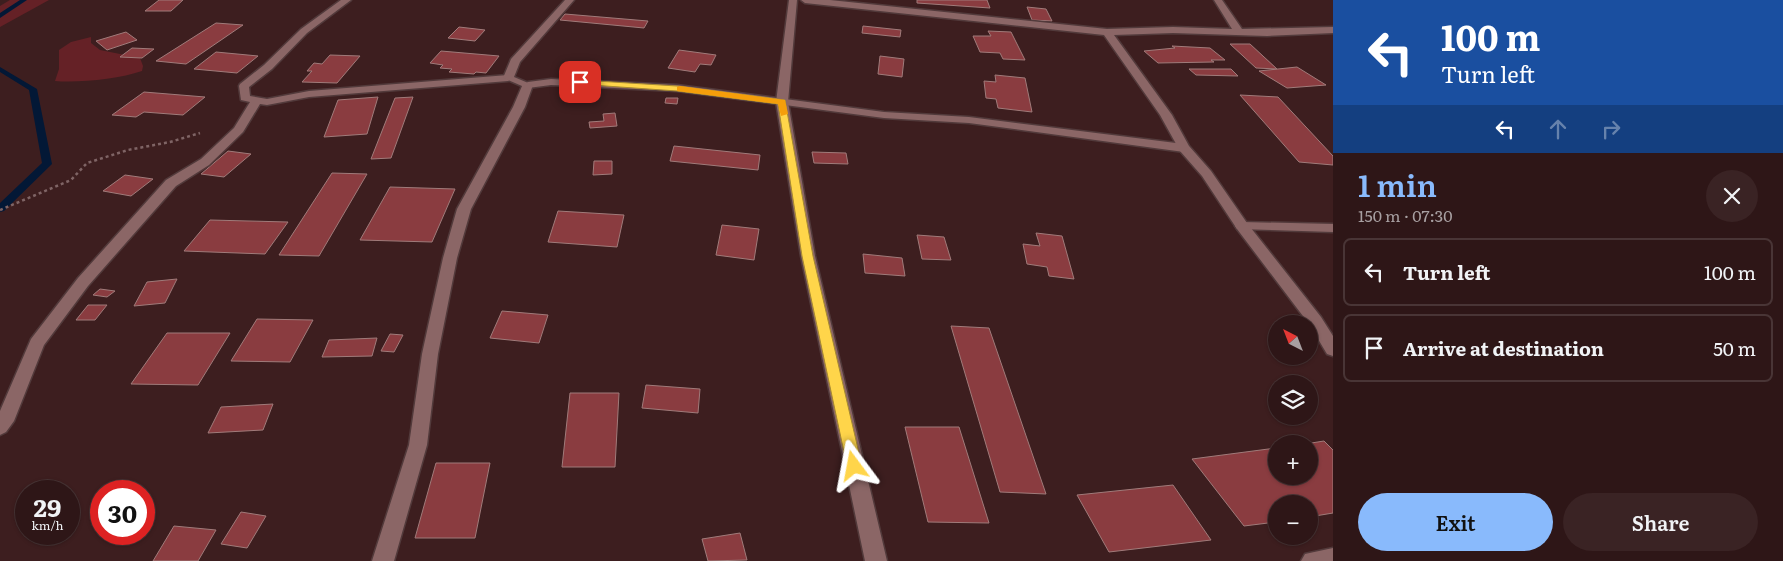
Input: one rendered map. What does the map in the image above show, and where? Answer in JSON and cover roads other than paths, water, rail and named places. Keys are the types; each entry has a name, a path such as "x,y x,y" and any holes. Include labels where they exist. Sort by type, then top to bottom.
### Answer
{"street":[{"path":"347,0 304,31 268,67 244,86 245,98 266,102 335,91 508,78 528,85 550,82 677,88 884,115 969,120 1184,148"},
{"path":"508,78 515,61 570,0"},
{"path":"793,0 782,102 808,256 876,561"},
{"path":"805,0 1107,32 1333,30"},
{"path":"1218,0 1238,30"},
{"path":"1320,31 1333,37"},
{"path":"1107,32 1166,115 1184,148 1207,174 1242,226 1315,321 1333,350"},
{"path":"383,561 418,445 430,354 450,258 464,209 519,107 528,85"},
{"path":"0,426 5,421 37,343 83,282 171,183 205,162 239,130 256,101"},
{"path":"1242,226 1333,228"},
{"path":"1312,561 1333,558"}],"waterway":[{"path":"0,16 24,0"},
{"path":"0,69 33,89 47,164 0,209"}]}
